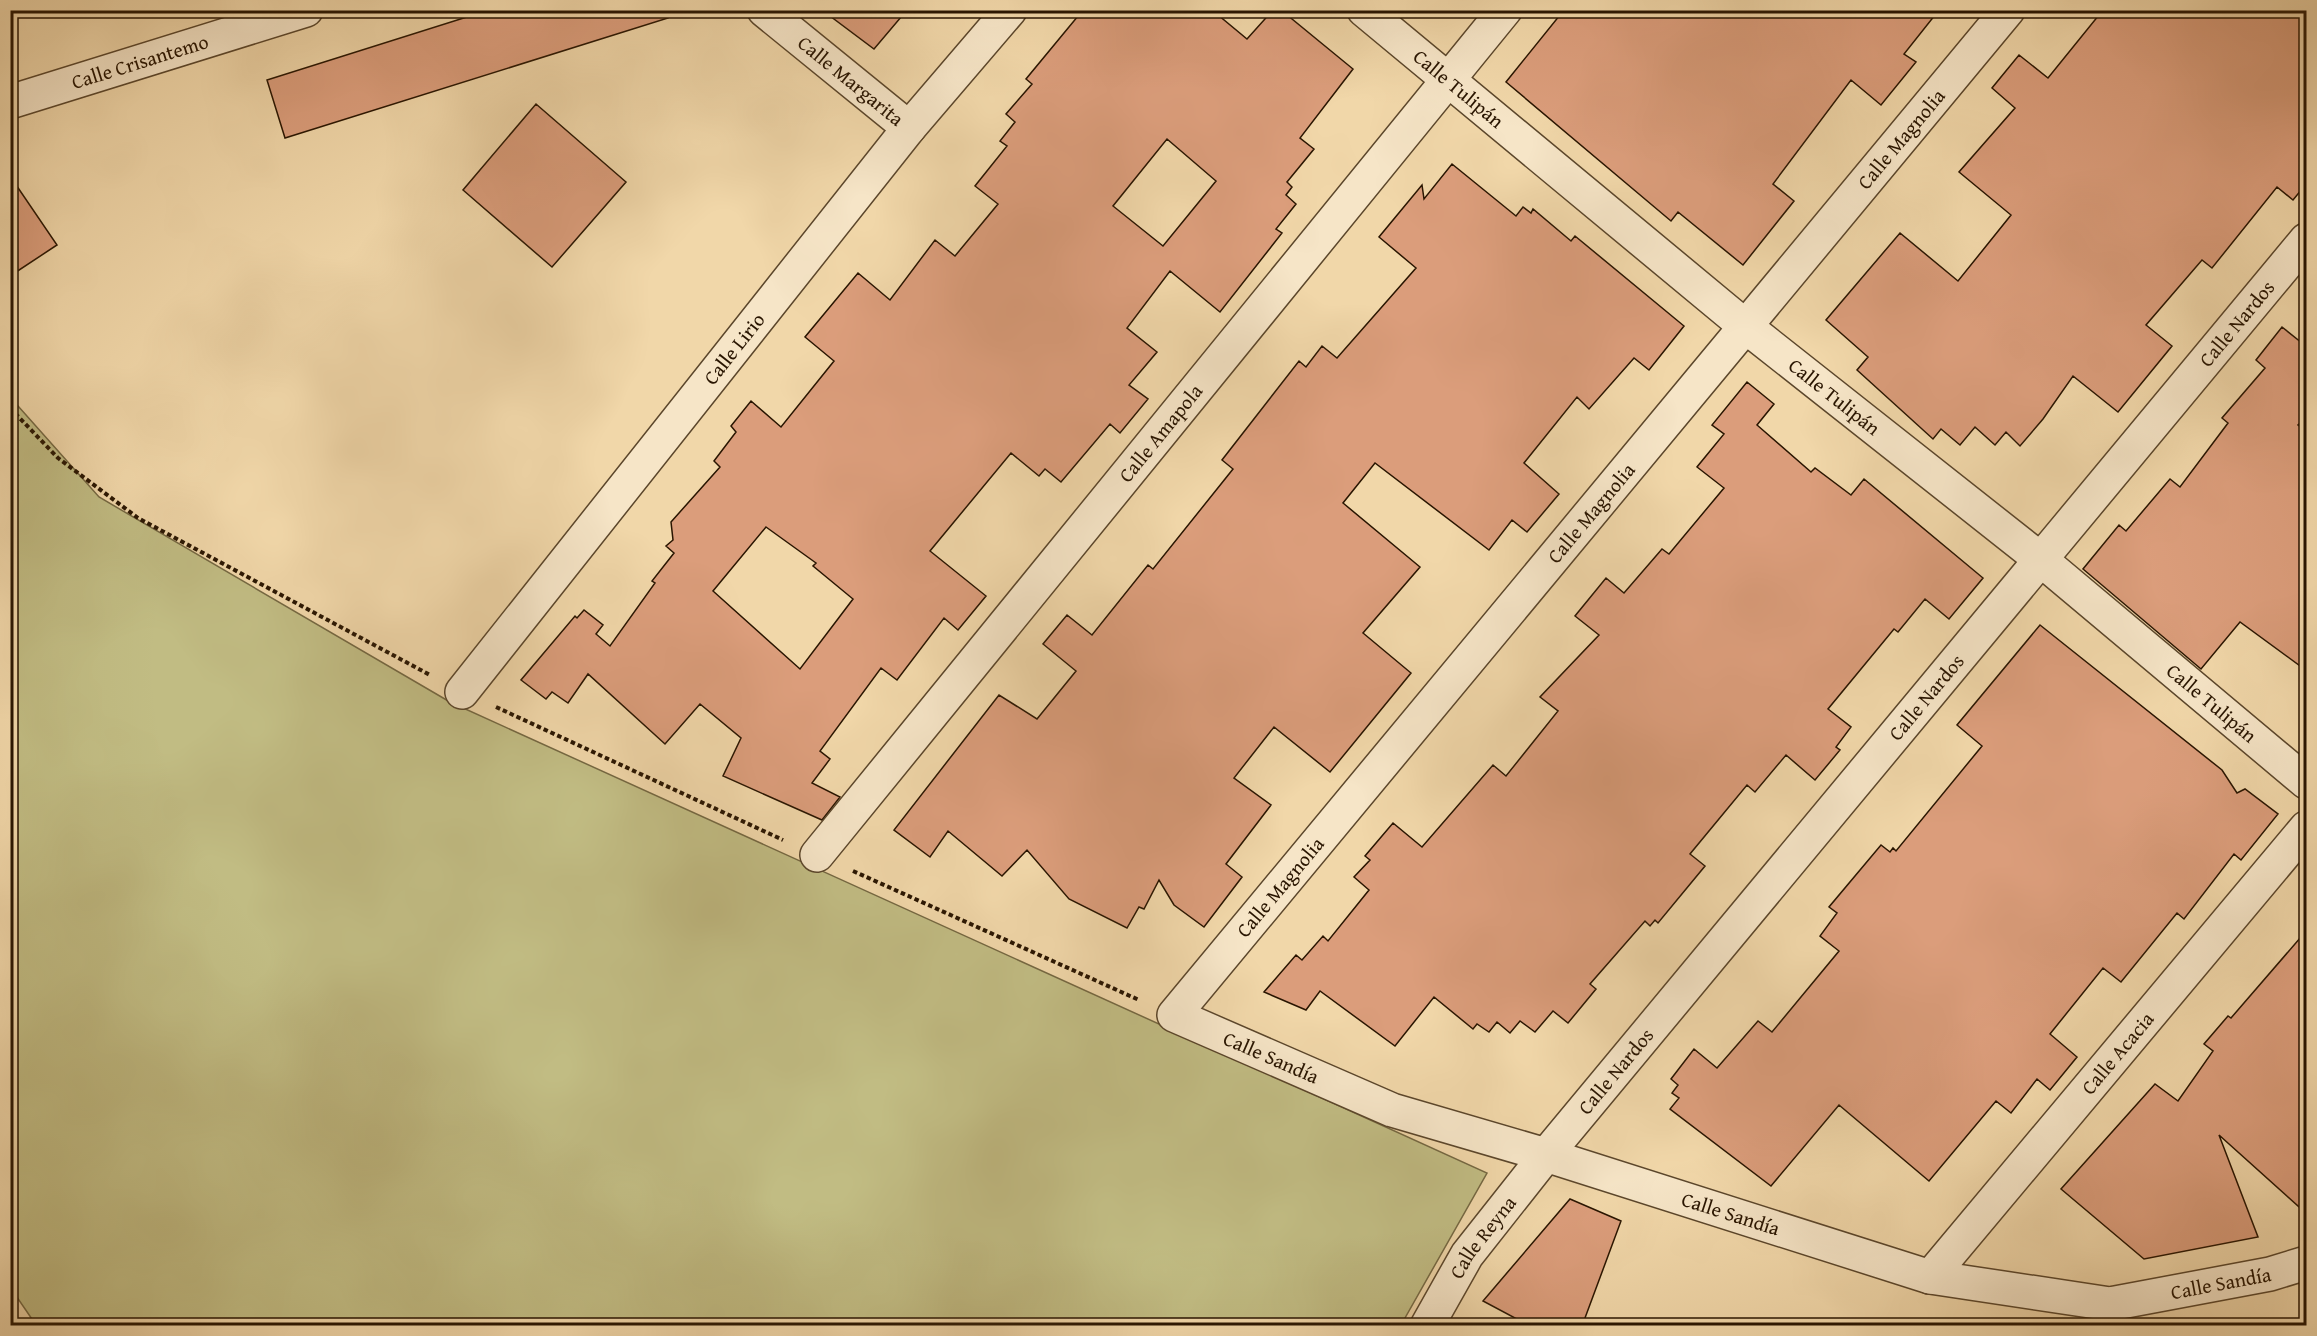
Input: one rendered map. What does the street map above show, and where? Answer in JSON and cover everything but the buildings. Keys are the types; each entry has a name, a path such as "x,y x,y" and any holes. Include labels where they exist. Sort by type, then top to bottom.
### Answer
{"street":[{"name":"Calle Crisantemo","path":"10,102 306,10"},
{"name":"Calle Margarita","path":"764,10 909,128"},
{"name":"Calle Lirio","path":"462,692 909,128 1010,10"},
{"name":"Calle Tulipán","path":"1364,10 1745,326 2040,559 2307,782"},
{"name":"Calle Amapola","path":"817,855 1505,10"},
{"name":"Calle Magnolia","path":"1174,1015 2008,10"},
{"name":"Calle Nardos","path":"1546,1155 2307,240"},
{"name":"Calle Acacia","path":"1930,1277 2307,828"},
{"name":"Calle Sandía","path":"1174,1015 1392,1110 1546,1155 1930,1277 2110,1304 2270,1274 2307,1263"},
{"name":"Calle Reyna","path":"1427,1326 1467,1255 1546,1155"}],"path":[{"path":"10,408 58,458 138,518 462,692"}],"shaded area":[{"path":"10,397 99,497 450,702 1487,1173 1401,1325 36,1325 10,1287"}]}
